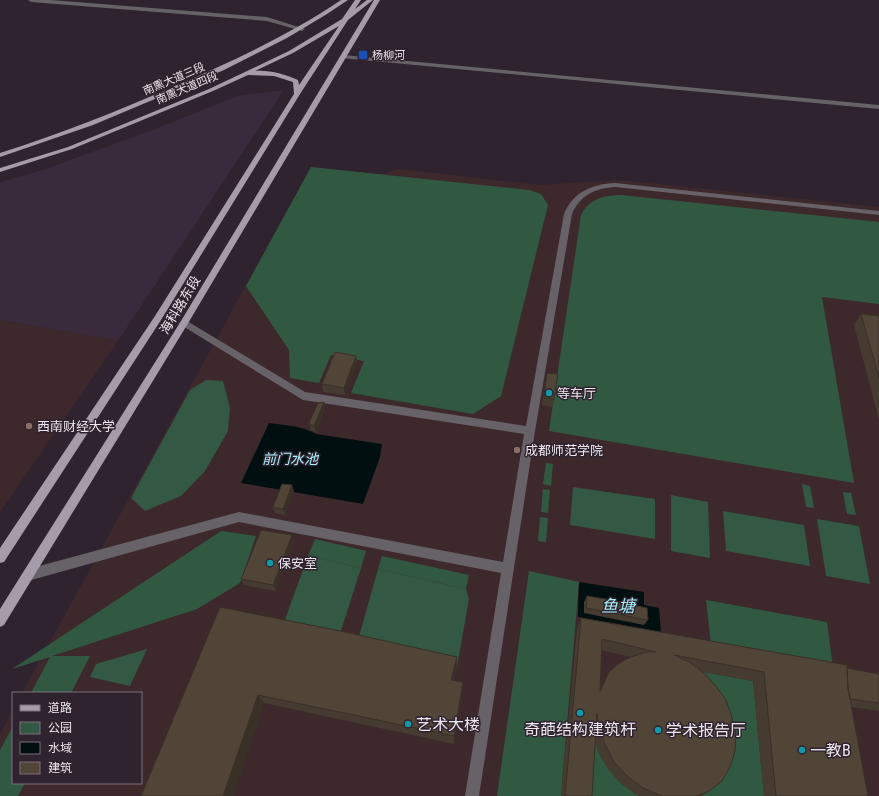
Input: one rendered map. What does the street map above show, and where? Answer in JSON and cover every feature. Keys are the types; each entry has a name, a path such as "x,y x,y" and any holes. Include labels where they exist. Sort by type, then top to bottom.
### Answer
{"main road":[{"name":"南熏大道三段","path":"0,155 80,128 205,76 302,29 345,0"},
{"name":"海科路东段","path":"0,558 158,318 296,94 358,0"},
{"name":"南熏大道四段","path":"0,170 70,148 211,90 291,52 344,20 370,0"},
{"name":"海科路东段","path":"0,621 184,323 377,0"},
{"path":"237,78 258,72 278,74 296,81 296,94"}],"street":[{"path":"31,0 268,20 302,29"},
{"path":"343,57 879,107"},
{"path":"472,796 530,431 568,214 573,202 584,193 600,187 615,185 879,213"},
{"path":"184,323 303,396 530,431"},
{"path":"28,574 239,517 509,569"}],"shaded area":[{"path":"284,90 118,341 0,320 0,182 43,170 155,129 237,96"},
{"name":"成都师范学院","path":"311,167 380,174 399,169 538,185 620,180 879,207 879,796 0,796 0,734 12,712 12,784 142,784 142,692 23,692"},
{"name":"西南财经大学","path":"0,320 118,341 0,512"}],"green space":[{"path":"311,167 529,190 541,194 548,205 501,396 473,414 351,393 364,361 331,355 319,383 290,378 289,350 246,286"},
{"path":"621,195 879,222 879,304 822,297 854,483 549,431 581,215 588,205 598,199"},
{"path":"206,380 223,381 230,408 228,431 205,471 181,496 145,511 131,498 190,390"},
{"path":"546,463 553,464 551,486 543,484"},
{"path":"802,484 810,486 814,508 806,507"},
{"path":"573,487 655,499 655,539 570,525"},
{"path":"543,489 550,490 548,513 541,512"},
{"path":"843,492 851,493 856,515 847,514"},
{"path":"671,495 708,502 710,558 671,551"},
{"path":"723,511 804,525 810,566 726,551"},
{"path":"540,517 548,518 546,542 538,541"},
{"path":"817,519 859,526 870,584 826,576"},
{"path":"221,531 256,536 240,583 197,609 52,656 90,656 72,692 32,692 50,657 12,669"},
{"path":"315,539 366,551 361,568 308,556"},
{"path":"308,556 361,568 339,637 283,625"},
{"path":"382,556 469,575 466,589 378,569"},
{"path":"378,569 466,589 469,599 457,667 356,647"},
{"path":"529,571 579,582 561,796 497,796"},
{"path":"706,600 827,622 834,675 712,653"},
{"path":"147,649 130,686 90,677 96,664"},
{"path":"665,665 753,681 764,796 700,796"},
{"path":"12,728 12,784 24,784 18,796 0,796 0,750"},
{"path":"593,736 599,753 608,769 635,794 640,796 587,796"}],"water":[{"name":"前门水池","path":"269,423 287,425 311,431 316,434 382,444 380,457 363,504 241,483"},
{"name":"鱼塘","path":"579,582 644,592 644,605 659,608 661,632 578,617"}],"building":[{"path":"861,314 879,316 879,378"},
{"path":"335,352 356,356 344,388 322,384"},
{"name":"等车厅","path":"547,373 558,374 554,399 544,398"},
{"path":"324,402 314,426 309,423 318,403"},
{"path":"282,484 292,485 283,509 273,507"},
{"name":"保安室","path":"261,530 292,535 273,585 241,579"},
{"path":"587,596 647,608 648,620 586,608"},
{"name":"艺术大楼","path":"220,607 345,632 457,657 451,680 463,682 454,736 258,695 223,796 141,796"},
{"path":"581,618 847,665 848,688 868,796 776,796 764,672 674,655 689,662 703,672 726,700 736,734 735,751 730,767 722,781 709,791 697,796 662,796 643,788 627,776 614,762 605,745 599,728 597,713 592,796 565,796","holes":["602,639 656,652 646,652 626,659 617,665 609,672 600,692"]},
{"path":"847,668 879,674 879,703 850,699"}],"place":[{"name":"杨柳河","path":"363,55"},
{"name":"等车厅","path":"549,393"},
{"name":"西南财经大学","path":"29,426"},
{"name":"成都师范学院","path":"517,450"},
{"name":"保安室","path":"270,563"},
{"name":"奇葩结构建筑杆","path":"580,713"},
{"name":"艺术大楼","path":"408,724"},
{"name":"学术报告厅","path":"658,730"},
{"name":"一教B","path":"802,750"}]}
